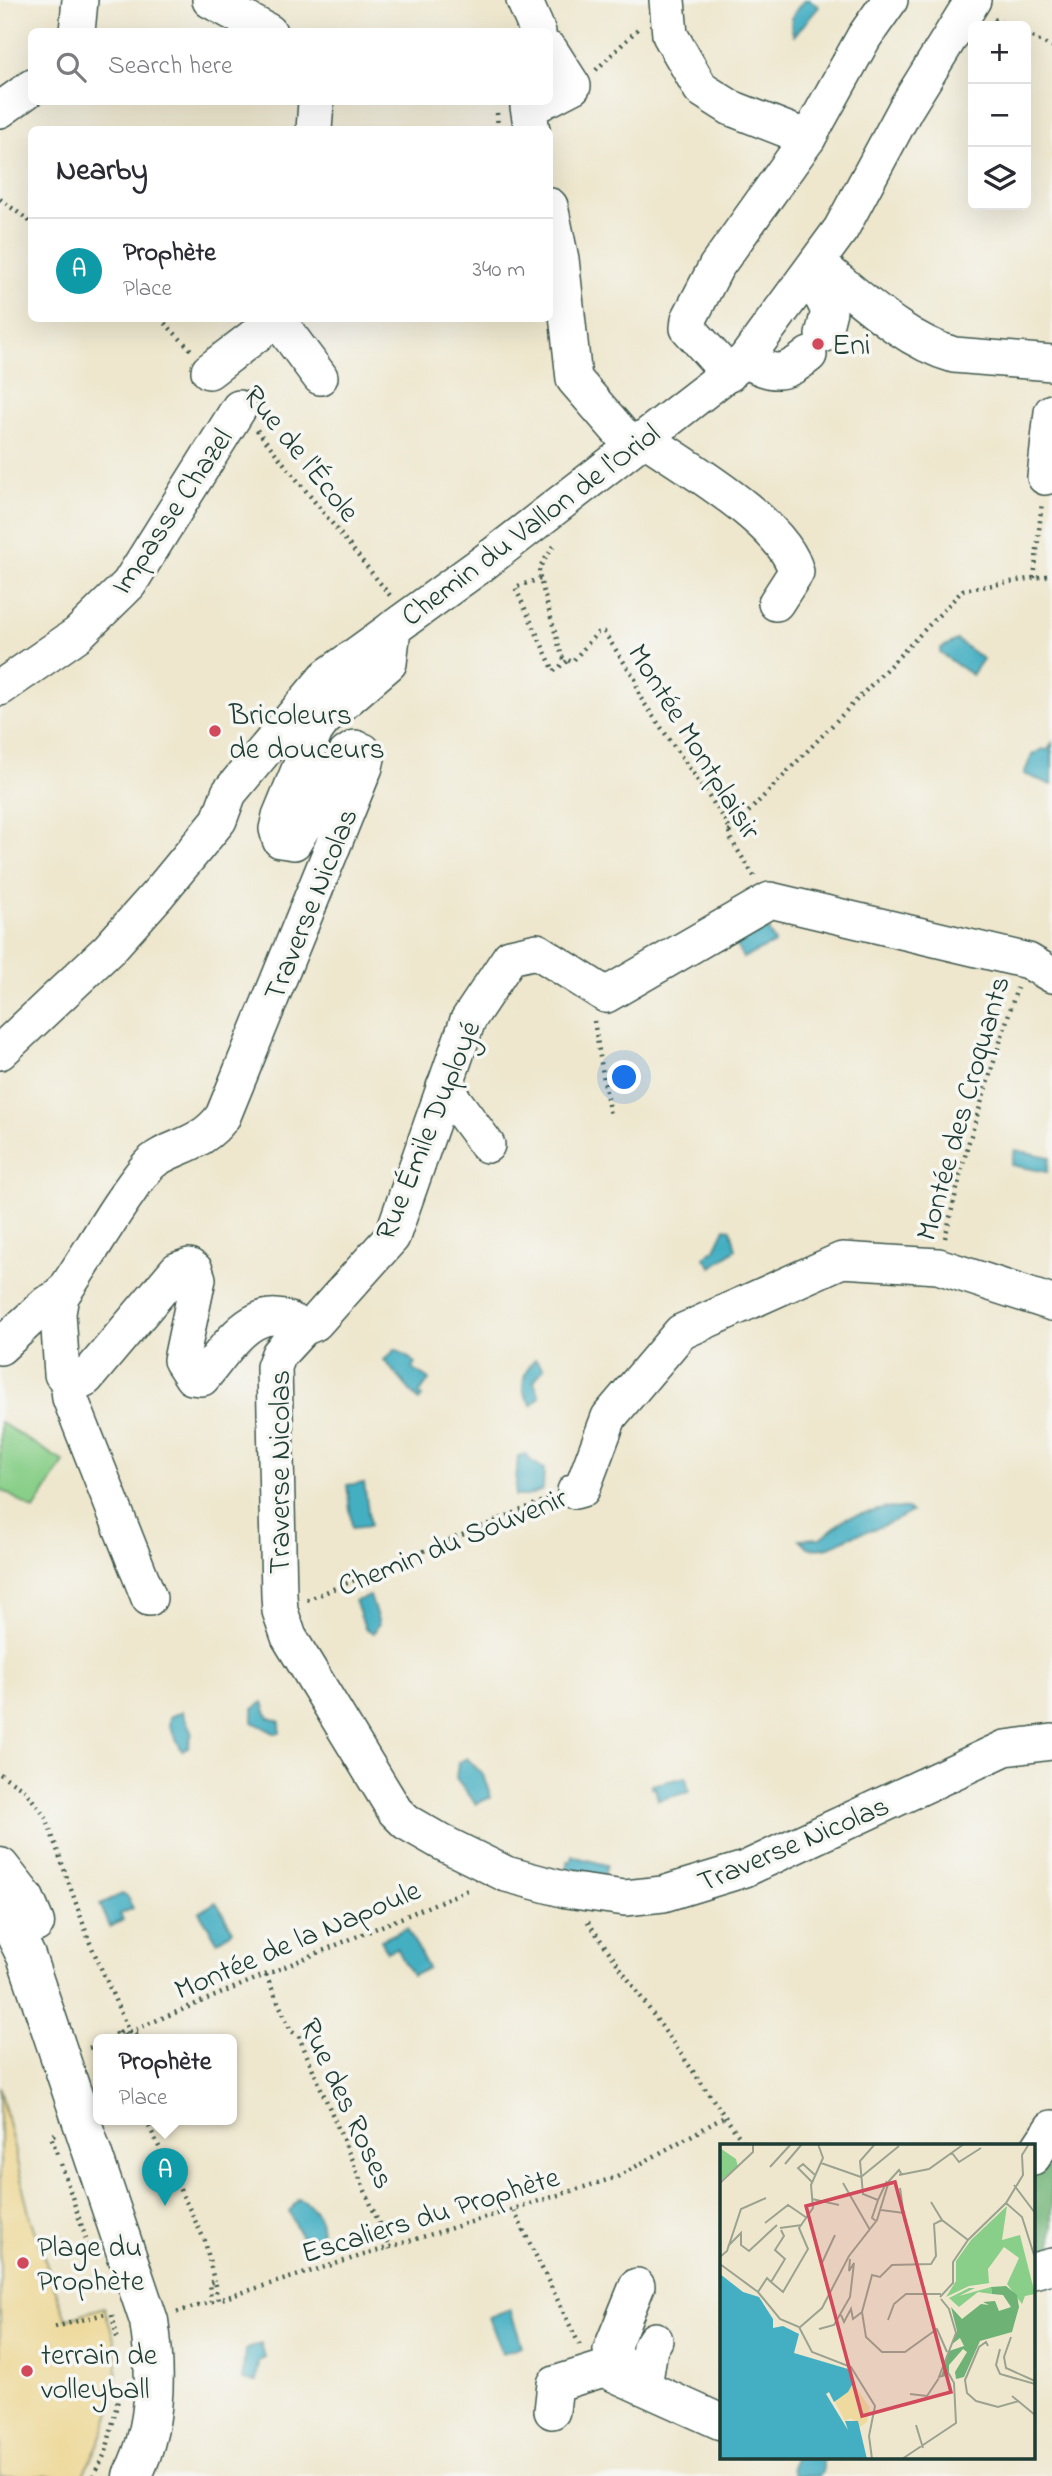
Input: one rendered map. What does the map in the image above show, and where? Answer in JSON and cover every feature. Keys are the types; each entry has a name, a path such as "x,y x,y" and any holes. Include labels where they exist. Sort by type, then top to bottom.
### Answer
{"main road":[{"path":"0,1867 25,1899 93,2084"},
{"path":"0,1904 26,1956 149,2321 154,2355 153,2399 146,2439 132,2476"},
{"path":"108,2125 170,2315 176,2362 174,2404 166,2446 155,2476"}],"street":[{"path":"77,28 80,0"},
{"path":"210,0 262,28"},
{"path":"524,0 536,28"},
{"path":"810,272 829,311 816,345 789,371 737,367 688,328 689,319 716,267 808,138 864,37 890,0"},
{"path":"906,108 927,48 950,0"},
{"path":"667,1 670,35 701,89 731,108 808,138"},
{"path":"906,108 980,8"},
{"path":"0,110 28,90"},
{"path":"314,126 316,105"},
{"name":"Chemin du Vallon de l'Oriol","path":"0,1052 108,949 159,893 219,821 229,793 326,677 482,564 737,367 841,229 906,108"},
{"path":"553,220 561,259 574,379 638,442 759,519 793,557 796,572 776,603"},
{"path":"810,272 917,340 940,351 954,355 1052,363"},
{"path":"209,371 273,322"},
{"path":"279,322 320,377"},
{"name":"Impasse Chazel","path":"0,688 78,634 129,584 239,408"},
{"path":"1045,478 1052,412"},
{"name":"Traverse Nicolas","path":"61,1296 150,1163 201,1139 213,1131 223,1116 365,767 367,758 363,751 355,748 346,754 294,842 280,840 277,829 280,816 315,731 323,720 389,663 400,622"},
{"path":"606,995 770,900 1040,968"},
{"name":"Rue Émile Duployé","path":"303,1328 315,1323 391,1237 468,1020 510,957 537,950 606,995"},
{"path":"444,1087 486,1145"},
{"name":"Chemin du Souvenir","path":"575,1491 582,1489 609,1417 681,1332 842,1260 938,1266 1052,1303"},
{"name":"Traverse Nicolas","path":"68,1381 76,1383 86,1378 177,1270 189,1266 195,1270 198,1279 181,1360 184,1369 192,1377 202,1378 253,1321 289,1317 303,1328 279,1353 274,1367 279,1595 280,1611 289,1637 395,1811 406,1822 506,1874 566,1890 625,1898 675,1890 745,1869 1004,1748 1052,1742"},
{"path":"0,1347 46,1304 61,1296 59,1362 62,1374 68,1381 70,1398 149,1598"},
{"path":"1034,2155 1052,2128"},
{"path":"1034,2271 1052,2266"},
{"path":"611,2371 620,2363 611,2350 613,2339 637,2286"},
{"path":"552,2411 555,2384 611,2371 650,2348 655,2340"},
{"path":"611,2371 720,2422"}],"path":[{"path":"553,96 593,73 667,1"},
{"path":"980,8 1001,21"},
{"path":"1031,36 1052,47"},
{"path":"504,126 536,106"},
{"path":"0,200 28,220"},
{"name":"Rue de l'École","path":"165,322 209,371"},
{"name":"Rue de l'École","path":"239,408 400,622"},
{"path":"1034,578 1045,478"},
{"path":"540,579 515,587 554,671 567,661 562,657 539,568 562,535"},
{"path":"729,832 963,590 1052,575"},
{"name":"Montée Montplaisir","path":"567,661 572,662 597,633 604,632 635,678 640,697 728,824 729,832 770,900"},
{"name":"Montée des Croquants","path":"938,1266 967,1148 999,1039 1040,968"},
{"path":"606,995 592,1009 610,1116"},
{"name":"Chemin du Souvenir","path":"303,1602 482,1529 535,1502 575,1491"},
{"path":"0,1774 24,1790 46,1818 90,1943 129,2032 136,2034"},
{"name":"Montée de la Napoule","path":"129,2032 506,1874"},
{"path":"566,1890 744,2144"},
{"name":"Rue des Roses","path":"266,1975 291,2031 299,2036 390,2249"},
{"name":"Escaliers du Prophète","path":"214,2281 218,2300 514,2211 617,2177 726,2116"},
{"path":"148,2125 205,2241 214,2281 209,2283 211,2302 170,2315"},
{"path":"66,2160 60,2161 61,2170 96,2269"},
{"path":"514,2211 581,2348 611,2371"},
{"path":"111,2311 120,2351"},
{"path":"55,2326 104,2315"},
{"path":"93,2476 106,2452 120,2388"}],"green space":[{"path":"0,1422 64,1462 34,1510 0,1489"},
{"path":"1052,2147 1052,2251 1034,2257 1034,2174"}],"sand":[{"name":"Plage du Prophète","path":"0,2087 30,2218 66,2319 104,2307 115,2343 117,2372 112,2403 103,2433 82,2476 0,2476"}],"water":[{"path":"804,0 810,0 819,7 794,36 791,25 793,16"},
{"path":"957,640 983,659 972,675 940,653 941,648"},
{"path":"1052,743 1052,785 1024,774 1032,755 1042,749 1048,750"},
{"path":"766,926 775,943 743,958 735,943"},
{"path":"1015,1150 1050,1157 1047,1172 1011,1165"},
{"path":"725,1228 731,1229 736,1249 712,1267 704,1257 715,1249"},
{"path":"396,1349 416,1363 413,1369 429,1380 419,1394 422,1397 419,1401 384,1360"},
{"path":"535,1359 544,1368 534,1381 540,1397 532,1405 525,1394 523,1382"},
{"path":"526,1454 544,1469 543,1490 527,1496 515,1496 518,1456"},
{"path":"364,1483 370,1526 352,1528 347,1485"},
{"path":"886,1508 907,1509 912,1512 825,1548 809,1548 800,1539 821,1538 846,1518"},
{"path":"370,1596 379,1623 374,1633 365,1628 355,1601"},
{"path":"263,1702 268,1717 280,1722 280,1733 274,1733 253,1722 253,1709"},
{"path":"182,1711 192,1733 188,1748 182,1751 169,1724 170,1717"},
{"path":"467,1758 483,1775 491,1797 476,1804 456,1778 458,1763"},
{"path":"686,1777 689,1792 658,1800 655,1788 651,1785"},
{"path":"572,1856 607,1865 602,1883 567,1875 567,1861 570,1862"},
{"path":"122,1894 126,1895 133,1908 120,1914 123,1920 110,1927 100,1904"},
{"path":"216,1902 233,1931 217,1941 199,1912"},
{"path":"407,1928 428,1968 412,1976 397,1948 387,1952 381,1940"},
{"path":"298,2199 310,2206 318,2216 321,2236 318,2242 303,2238 289,2212"},
{"path":"510,2309 522,2346 502,2353 489,2317"},
{"path":"261,2344 265,2358 259,2361 257,2382 242,2380 245,2350"},
{"path":"795,2458 823,2458 823,2472 819,2476 795,2476 792,2468"}],"place":[{"name":"Eni","path":"818,344"},
{"name":"Bricoleurs de douceurs","path":"215,731"},
{"name":"Prophète","path":"165,2206"},
{"name":"Plage du Prophète","path":"23,2263"},
{"name":"terrain de volleyball","path":"27,2371"}]}
